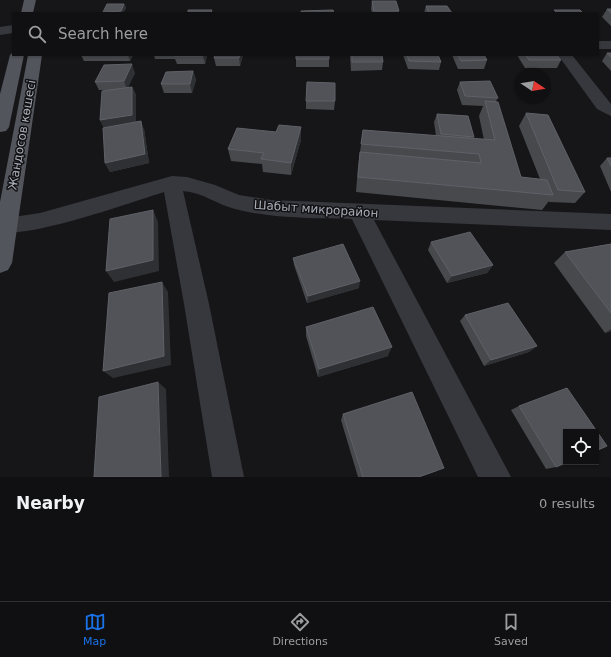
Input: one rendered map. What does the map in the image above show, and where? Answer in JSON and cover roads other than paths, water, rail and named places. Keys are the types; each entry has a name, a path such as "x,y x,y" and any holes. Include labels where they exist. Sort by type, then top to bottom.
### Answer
{"main road":[{"path":"27,12 30,0"},
{"name":"Жандосов көшесі","path":"0,127 17,56"},
{"name":"Жандосов көшесі","path":"0,263 35,56"}],"street":[{"path":"0,31 12,29"},
{"path":"599,45 611,45"},
{"path":"566,56 603,106 611,111"},
{"path":"172,183 176,210 188,257 198,309 228,477"},
{"name":"Шабыт микрорайон","path":"6,225 40,221 172,183 187,184 208,190 236,202 257,206 359,212 611,222"},
{"path":"359,212 495,477"}]}
